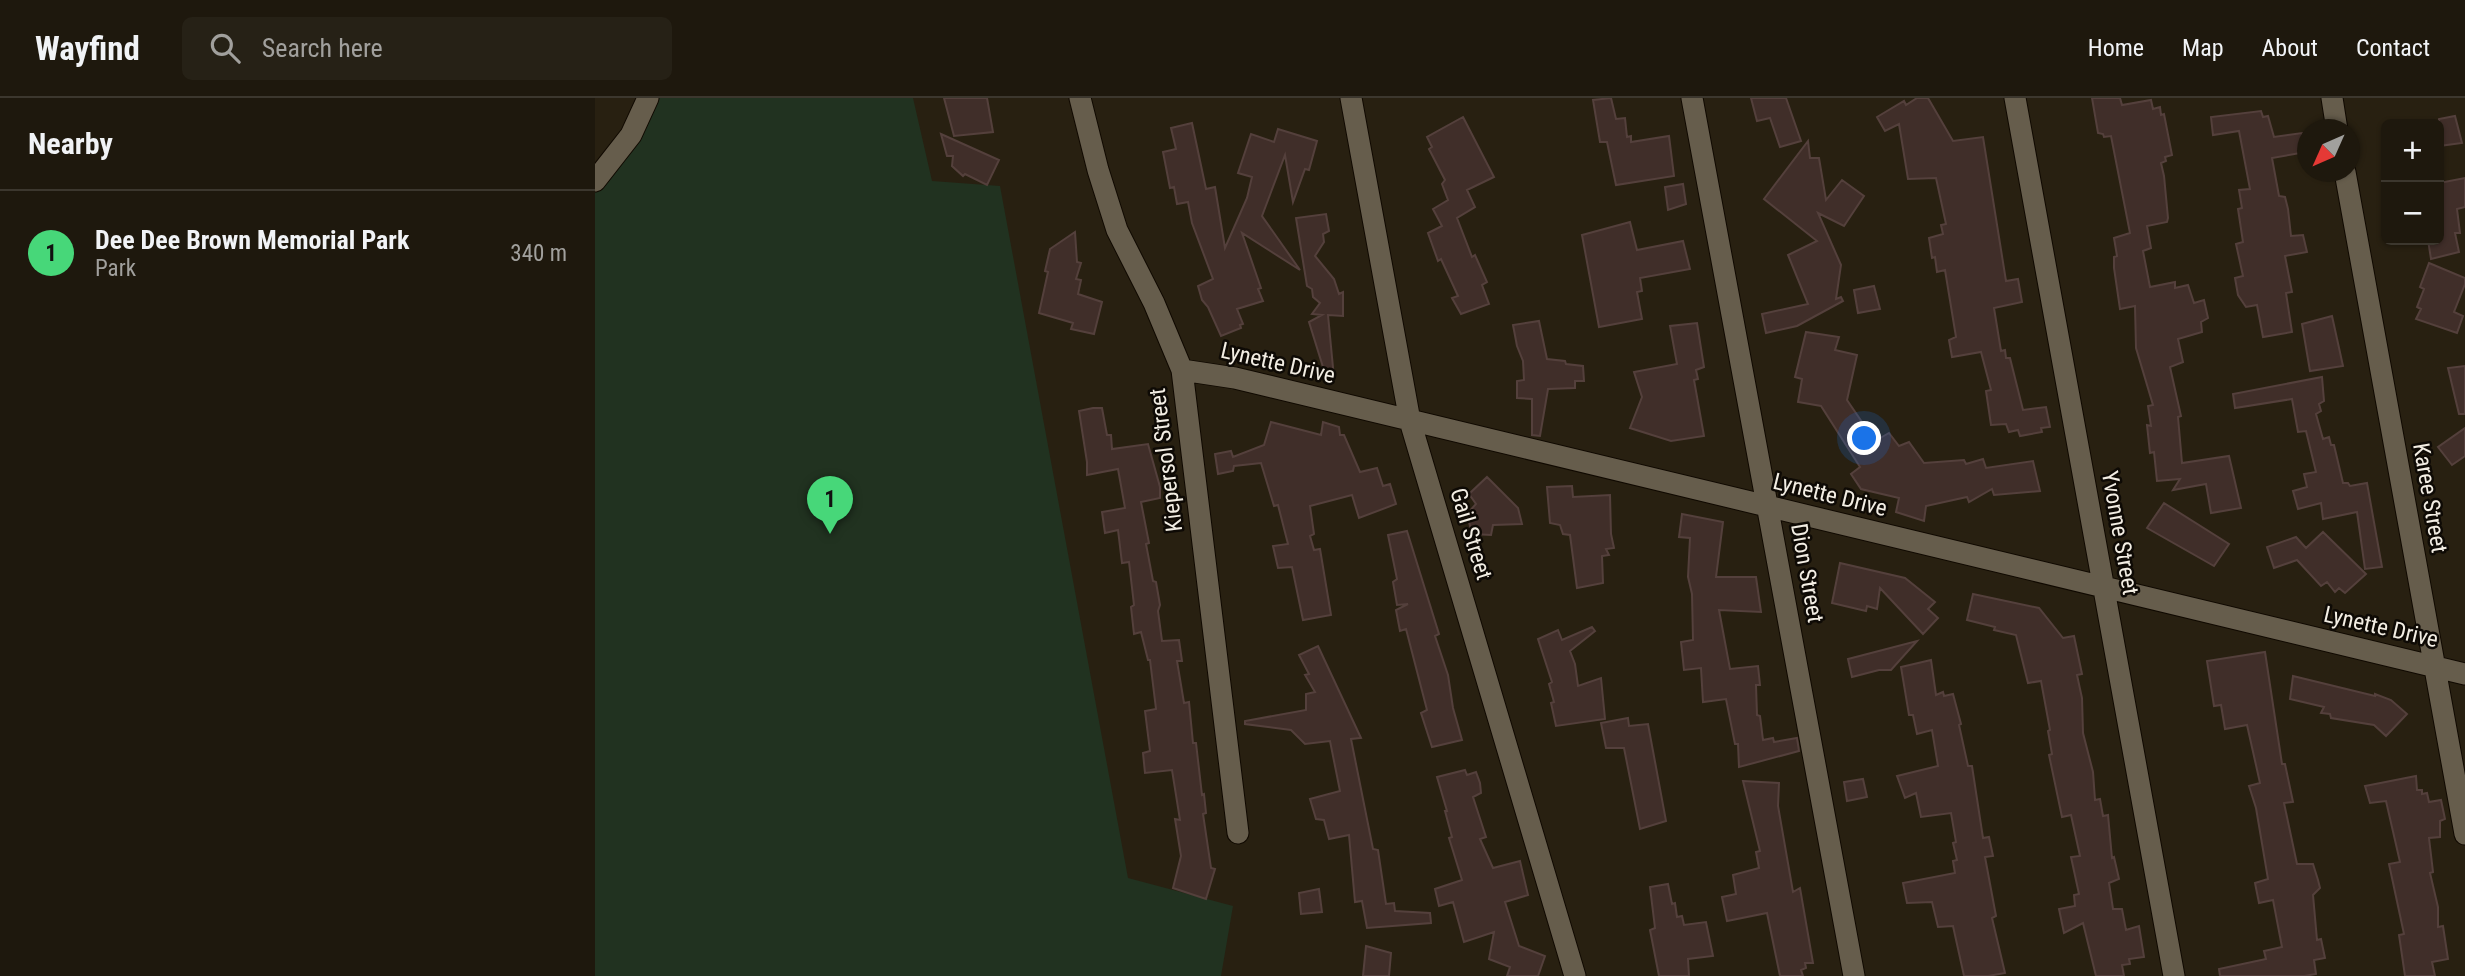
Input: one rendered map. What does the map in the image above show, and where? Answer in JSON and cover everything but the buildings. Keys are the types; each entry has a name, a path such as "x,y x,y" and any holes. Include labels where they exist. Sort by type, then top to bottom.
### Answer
{"street":[{"path":"595,181 631,135 648,98"},
{"name":"Kiepersol Street","path":"1080,98 1098,170 1117,230 1154,303 1182,370 1238,833"},
{"name":"Gail Street","path":"1351,98 1410,421 1575,976"},
{"name":"Dion Street","path":"1692,98 1854,976"},
{"name":"Yvonne Street","path":"2015,98 2174,976"},
{"path":"2332,98 2335,119"},
{"name":"Karee Street","path":"2347,182 2465,834"},
{"name":"Lynette Drive","path":"1182,370 1235,378 2465,674"}],"green space":[{"path":"642,98 913,98 932,181 1000,186 1128,878 1233,906 1221,976 595,976 595,190"}],"place":[{"name":"Dee Dee Brown Memorial Park","path":"830,534"}]}
